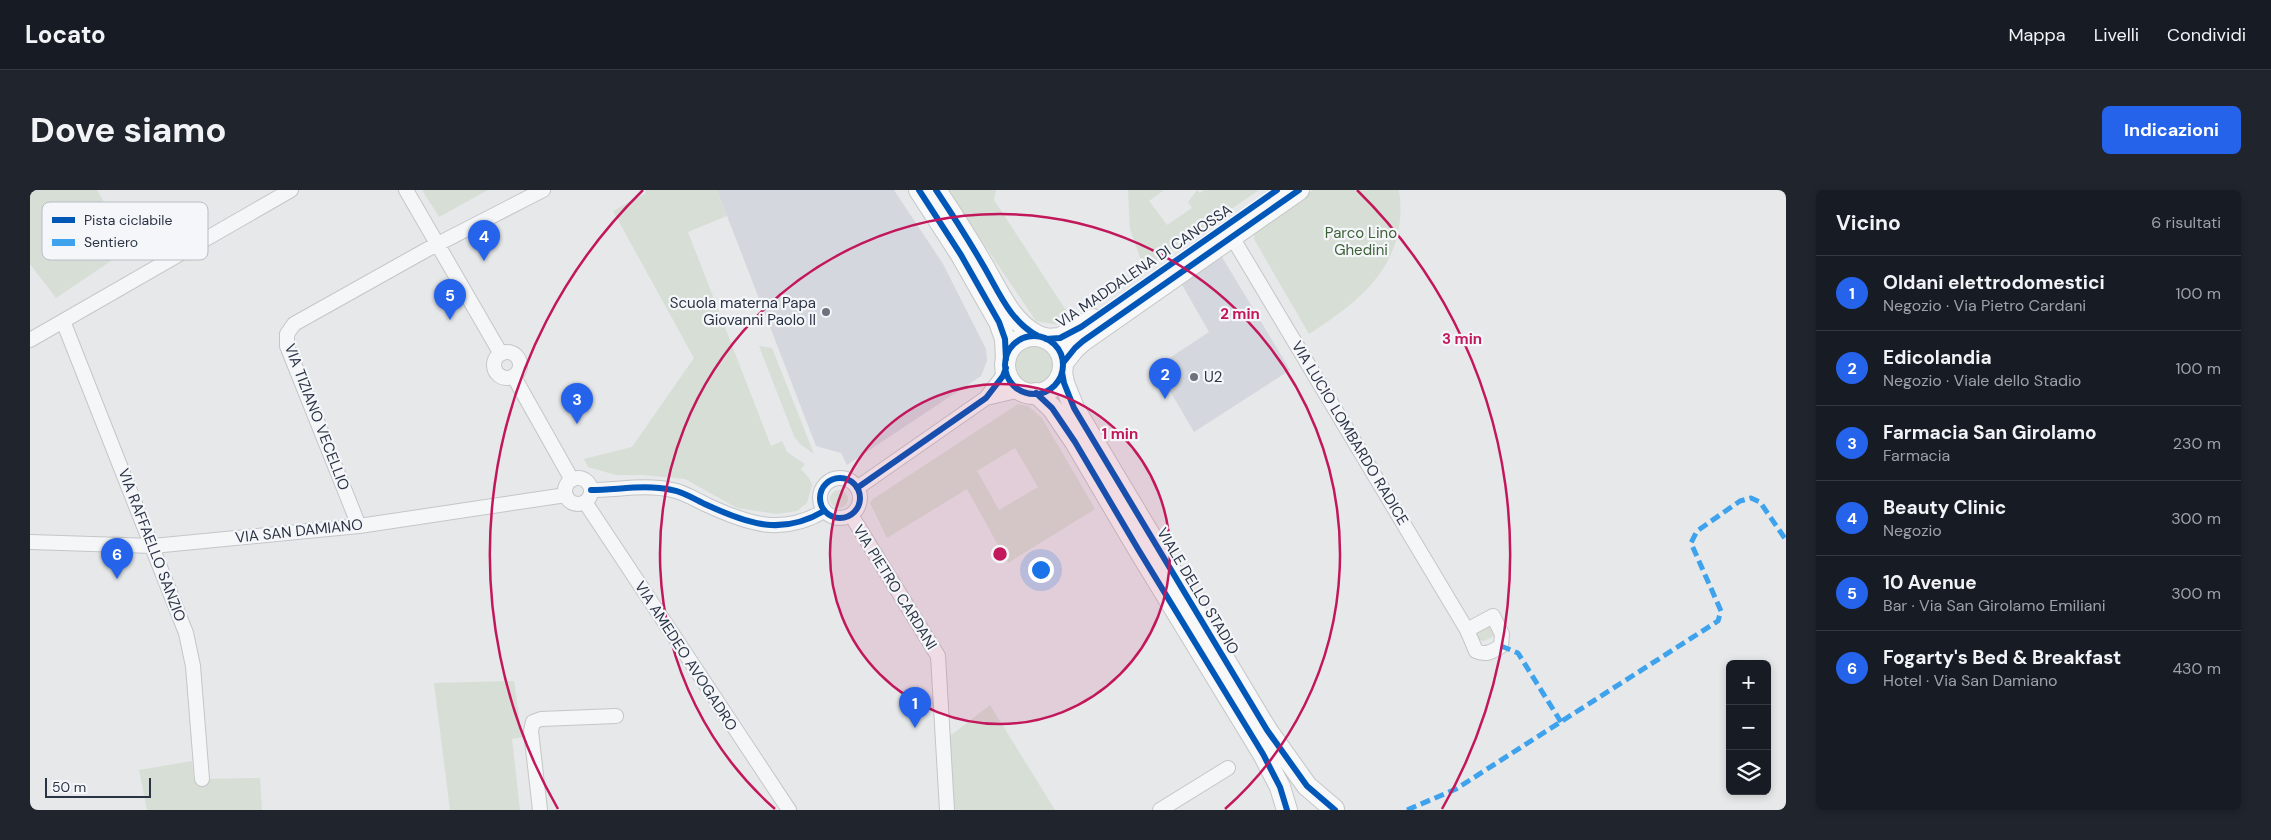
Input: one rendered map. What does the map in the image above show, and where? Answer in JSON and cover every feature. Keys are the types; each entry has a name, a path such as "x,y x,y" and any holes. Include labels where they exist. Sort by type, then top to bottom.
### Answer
{"street":[{"path":"208,238 291,190"},
{"path":"406,190 501,354 509,353 518,359 519,371 514,376 572,480"},
{"name":"VIA TIZIANO VECELLIO","path":"359,526 287,346 287,334 294,324 543,190"},
{"name":"VIALE DELLO STADIO","path":"919,190 961,255 998,322 1005,338 1006,364 1013,385 1028,392 1052,408 1075,442 1263,754 1280,787 1287,810"},
{"name":"VIALE DELLO STADIO","path":"936,190 1006,306 1022,325 1055,345 1061,353 1066,388 1079,416 1267,730 1307,786 1334,810"},
{"name":"VIA MADDALENA DI CANOSSA","path":"1042,338 1060,338 1074,332 1193,249 1223,235 1299,190"},
{"path":"1223,235 1272,194"},
{"name":"VIA MADDALENA DI CANOSSA","path":"1063,368 1075,348 1083,341 1166,283 1223,235"},
{"name":"VIA LUCIO LOMBARDO RADICE","path":"1223,235 1467,630"},
{"path":"1144,283 1161,279 1166,283 1172,270 1193,249"},
{"path":"30,340 170,260"},
{"name":"VIA RAFFAELLO SANZIO","path":"63,322 153,546 188,643 193,666 202,779"},
{"path":"857,488 986,398 1003,376 1010,349 1018,342 1027,337 1042,338"},
{"path":"986,398 1049,389 1060,379 1063,368"},
{"path":"566,495 566,487 572,480 582,479 587,482 588,496"},
{"path":"841,479 847,480 857,488 859,494 858,506 851,515 834,518 824,511 821,506 820,493 828,482 841,479"},
{"name":"VIA SAN DAMIANO","path":"30,542 153,546 359,526 566,495 573,503 588,496 652,487 674,490 732,516 752,523 775,527 812,519 824,511"},
{"name":"VIA AMEDEO AVOGADRO","path":"588,496 789,810"},
{"name":"VIA PIETRO CARDANI","path":"851,515 938,656 947,810"},
{"path":"540,810 531,731 533,722 541,719 616,716"},
{"path":"1160,810 1228,768"},
{"path":"1311,810 1325,808 1334,810"}],"shaded area":[{"name":"Scuola materna Papa Giovanni Paolo II","path":"717,190 894,190 943,264 986,349 987,361 981,376 847,465 841,453 816,446"},
{"path":"1222,257 1290,370 1194,432 1156,367 1209,332 1181,283"}],"green space":[{"path":"30,190 97,190 104,202 42,202 42,260 112,260 56,298 30,264"},
{"path":"422,190 488,190 439,217"},
{"path":"645,190 717,190 727,216 688,232 771,446 782,441 787,452 805,464 801,469 812,485 807,503 797,511 777,514 737,508 685,479 642,475 616,475 588,467 584,459 632,447 694,358 613,211 646,193"},
{"path":"947,190 996,190 994,200 1071,318 1059,325 1036,321"},
{"path":"1128,190 1164,190 1149,201 1167,225 1192,208 1188,202 1197,190 1200,193 1204,190 1259,190 1144,269 1130,229"},
{"name":"Parco Lino Ghedini","path":"1313,190 1399,190 1400,215 1397,238 1389,258 1378,276 1348,307 1309,334 1254,239 1255,228"},
{"path":"1033,341 1046,345 1052,351 1056,364 1052,377 1046,383 1033,387 1020,383 1014,377 1010,364 1014,351 1020,345"},
{"path":"759,346 772,348 814,454 800,444 794,436"},
{"path":"1018,404 1028,406 1042,418 1095,509 1008,563 967,489 887,538 870,503 873,499","holes":["1015,448 1038,487 999,510 977,471"]},
{"path":"835,490 843,490 848,495 846,506 835,508 830,503 830,495"},
{"path":"1489,625 1494,636 1484,641 1478,640 1473,634"},
{"path":"514,681 522,737 512,739 520,810 450,810 434,683"},
{"path":"990,705 1055,810 954,810 950,736"},
{"path":"192,761 194,779 260,778 262,810 147,810 139,770"}],"marked path":[{"path":"1407,810 1456,789 1718,621 1721,611 1691,543 1697,531 1740,501 1751,498 1760,502 1786,540"},
{"path":"1501,646 1518,653 1561,722"}],"cycle path":[{"path":"919,190 961,255 999,322 1005,339 1006,359"},
{"path":"936,190 1012,314 1028,330 1038,336"},
{"path":"1046,339 1060,338 1081,327 1277,190"},
{"path":"1063,363 1083,341 1299,190"},
{"path":"1034,336 1050,341 1058,349 1063,365 1058,381 1050,389 1034,394 1018,389 1010,381 1005,365 1010,349 1018,341 1034,336"},
{"path":"857,488 986,398 1003,376 1006,368"},
{"path":"1062,372 1064,383 1074,408 1267,730 1307,786 1335,810"},
{"path":"1036,393 1052,408 1075,442 1263,754 1280,787 1287,810"},
{"path":"840,478 854,484 860,498 854,512 840,518 826,512 820,498 826,484 840,478"},
{"path":"591,490 642,487 662,488 685,494 707,505 751,522 765,524 794,523 809,519 824,511"}],"place":[{"name":"Beauty Clinic","path":"484,261"},
{"name":"Scuola materna Papa Giovanni Paolo II","path":"826,312"},
{"name":"10 Avenue","path":"450,320"},
{"name":"U2","path":"1194,377"},
{"name":"Edicolandia","path":"1165,399"},
{"name":"Farmacia San Girolamo","path":"577,424"},
{"name":"Fogarty's Bed & Breakfast","path":"117,579"},
{"name":"Oldani elettrodomestici","path":"915,728"}]}
